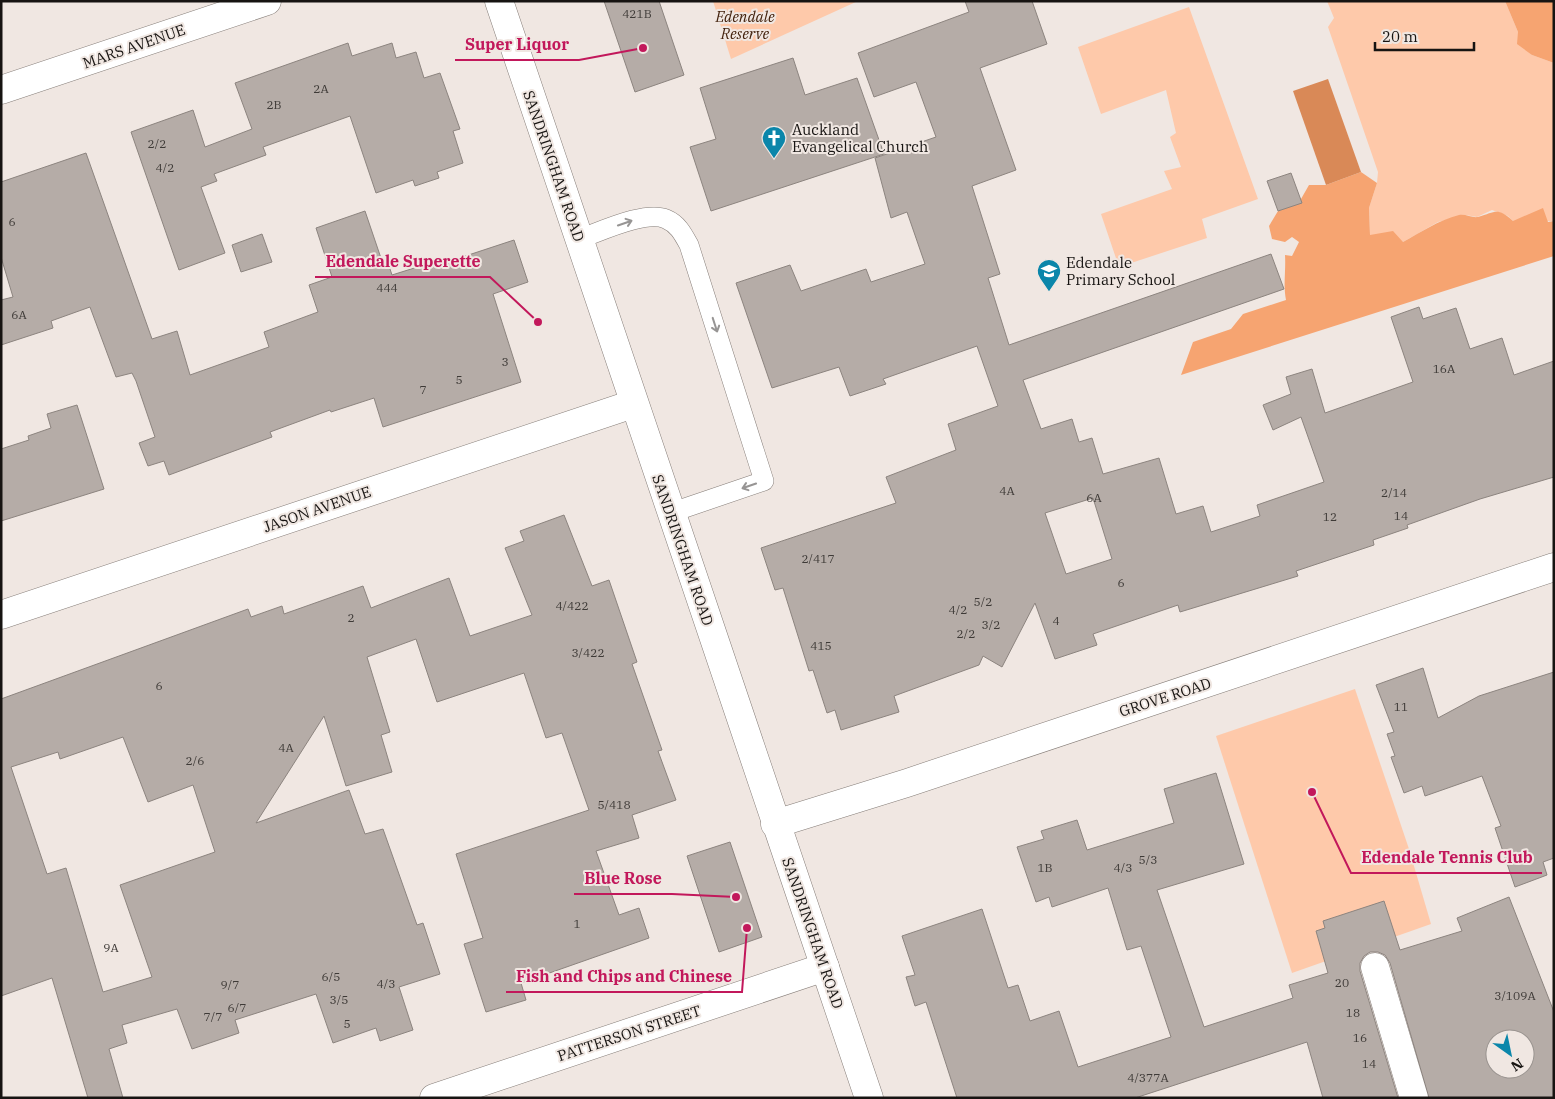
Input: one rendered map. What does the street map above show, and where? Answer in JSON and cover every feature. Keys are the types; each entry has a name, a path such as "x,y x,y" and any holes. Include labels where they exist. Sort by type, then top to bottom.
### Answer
{"street":[{"name":"MARS AVENUE","path":"1,90 266,1"},
{"name":"SANDRINGHAM ROAD","path":"499,1 633,404 869,1098"},
{"name":"JASON AVENUE","path":"1,615 633,404"},
{"name":"GROVE ROAD","path":"775,824 907,783 1554,567"},
{"name":"PATTERSON STREET","path":"434,1098 825,967"},
{"path":"1375,967 1414,1098"}],"lane":[{"path":"579,239 651,216 666,219 681,229 689,245 764,481 670,513"}],"green space":[{"name":"Edendale Reserve","path":"713,1 858,1 731,59"},
{"path":"1327,1 1505,1 1518,32 1532,55 1554,63 1554,221 1513,221 1508,216 1492,210 1477,217 1466,215 1438,222 1403,242 1370,236 1369,208 1377,183 1378,172 1328,27 1334,18"},
{"path":"1189,7 1258,199 1202,219 1207,238 1119,267 1101,214 1172,189 1164,171 1181,167 1170,137 1176,133 1166,90 1101,114 1078,47"},
{"path":"1355,689 1409,849 1431,924 1292,973 1216,736"}],"shaded area":[{"path":"1505,1 1554,1 1554,63 1532,55 1517,44 1518,32"},
{"path":"1328,79 1361,172 1326,185 1293,91"},
{"path":"1361,172 1377,183 1369,208 1370,235 1393,231 1403,242 1437,223 1459,215 1478,217 1493,212 1500,212 1513,221 1543,208 1548,222 1554,221 1554,256 1181,375 1193,342 1231,329 1243,314 1286,300 1285,255 1292,256 1299,242 1292,237 1285,242 1272,239 1269,226 1278,211 1301,199 1309,185 1326,185"}],"building":[{"path":"604,1 659,1 684,75 635,92"},
{"path":"965,1 1032,1 1047,44 980,68 1016,170 972,186 1000,274 988,278 1009,345 1271,254 1284,289 1023,380 1041,429 1072,419 1079,442 1092,438 1103,474 1159,458 1176,514 1203,506 1211,532 1260,516 1257,505 1324,482 1301,417 1273,430 1263,405 1291,394 1286,377 1312,369 1325,413 1413,382 1391,317 1419,307 1423,319 1456,308 1470,349 1502,338 1514,375 1554,361 1554,477 1480,499 1407,525 1408,528 1373,540 1374,545 1296,571 1298,576 1180,612 1178,605 1093,634 1097,645 1055,659 1035,603 1002,667 983,656 979,665 894,696 899,712 841,730 835,710 827,713 813,670 809,671 783,588 775,590 761,548 896,503 886,477 956,450 948,424 998,406 977,346 883,379 886,384 850,396 839,367 772,388 736,283 790,265 801,291 866,269 871,282 925,264 907,212 891,218 875,158 936,137 916,82 874,97 858,53 969,12","holes":["1093,498 1112,559 1066,574 1045,513"]},
{"path":"348,43 352,56 392,43 396,58 416,52 424,78 440,73 460,129 453,131 463,163 437,172 439,178 415,186 413,180 376,193 350,116 263,147 266,155 214,174 217,181 201,187 225,253 179,270 131,132 193,110 205,147 252,129 235,83"},
{"path":"793,58 805,95 857,78 884,154 711,211 690,147 716,139 700,88"},
{"path":"86,153 152,339 177,331 190,375 269,347 264,332 318,312 309,285 332,277 316,228 365,211 384,267 389,266 392,275 427,264 429,268 514,240 528,282 493,294 521,382 383,427 374,398 331,412 330,410 270,432 272,437 169,475 164,461 148,466 139,443 155,437 136,381 132,373 116,377 90,307 51,321 53,328 1,345 1,300 13,297 1,257 1,182"},
{"path":"1291,173 1302,203 1278,211 1267,181"},
{"path":"262,234 272,262 241,272 232,245"},
{"path":"77,405 104,489 1,521 1,449 29,440 28,436 51,428 47,414"},
{"path":"564,515 592,586 609,580 637,662 632,664 662,750 658,751 676,800 632,815 639,838 596,851 619,915 639,908 649,938 521,983 526,1000 486,1012 464,944 483,938 456,854 589,810 562,733 546,738 524,673 437,702 416,639 367,657 390,732 381,735 392,772 346,786 324,716 256,823 349,790 365,834 383,829 417,925 423,923 440,974 399,987 413,1030 380,1041 376,1028 333,1043 316,994 235,1020 239,1033 192,1049 177,1009 122,1025 127,1043 109,1049 123,1098 88,1098 52,978 1,996 1,699 248,609 251,617 282,606 284,614 363,586 371,608 449,578 470,636 532,615 505,548 524,541 520,531","holes":["123,737 148,802 193,785 215,852 120,885 152,977 103,992 66,868 47,874 11,767 58,752 60,759"]},
{"path":"1423,668 1438,718 1479,696 1554,672 1554,858 1543,862 1547,875 1515,887 1495,828 1501,826 1482,776 1425,796 1422,786 1404,793 1391,757 1395,756 1387,734 1394,732 1376,685"},
{"path":"1216,773 1244,864 1157,890 1204,1027 1293,998 1289,985 1328,973 1316,931 1325,928 1323,921 1384,901 1400,950 1462,931 1457,918 1509,897 1554,1012 1554,1098 1429,1098 1390,963 1385,955 1378,952 1370,952 1364,956 1360,963 1360,971 1398,1098 1323,1098 1307,1042 1135,1098 957,1098 926,1002 915,1006 906,977 915,975 902,936 982,909 1008,988 1018,985 1030,1021 1059,1011 1078,1067 1171,1037 1141,946 1127,950 1108,888 1052,907 1049,897 1036,902 1017,847 1044,839 1041,831 1077,820 1087,850 1174,823 1164,789"},
{"path":"730,842 762,937 719,952 687,856"}],"place":[{"name":"Super Liquor","path":"643,48"},
{"name":"Auckland Evangelical Church","path":"774,159"},
{"name":"Edendale Primary School","path":"1049,292"},
{"name":"Edendale Superette","path":"538,322"},
{"name":"Edendale Tennis Club","path":"1312,792"},
{"name":"Blue Rose","path":"736,897"},
{"name":"Fish and Chips and Chinese","path":"747,928"}]}
